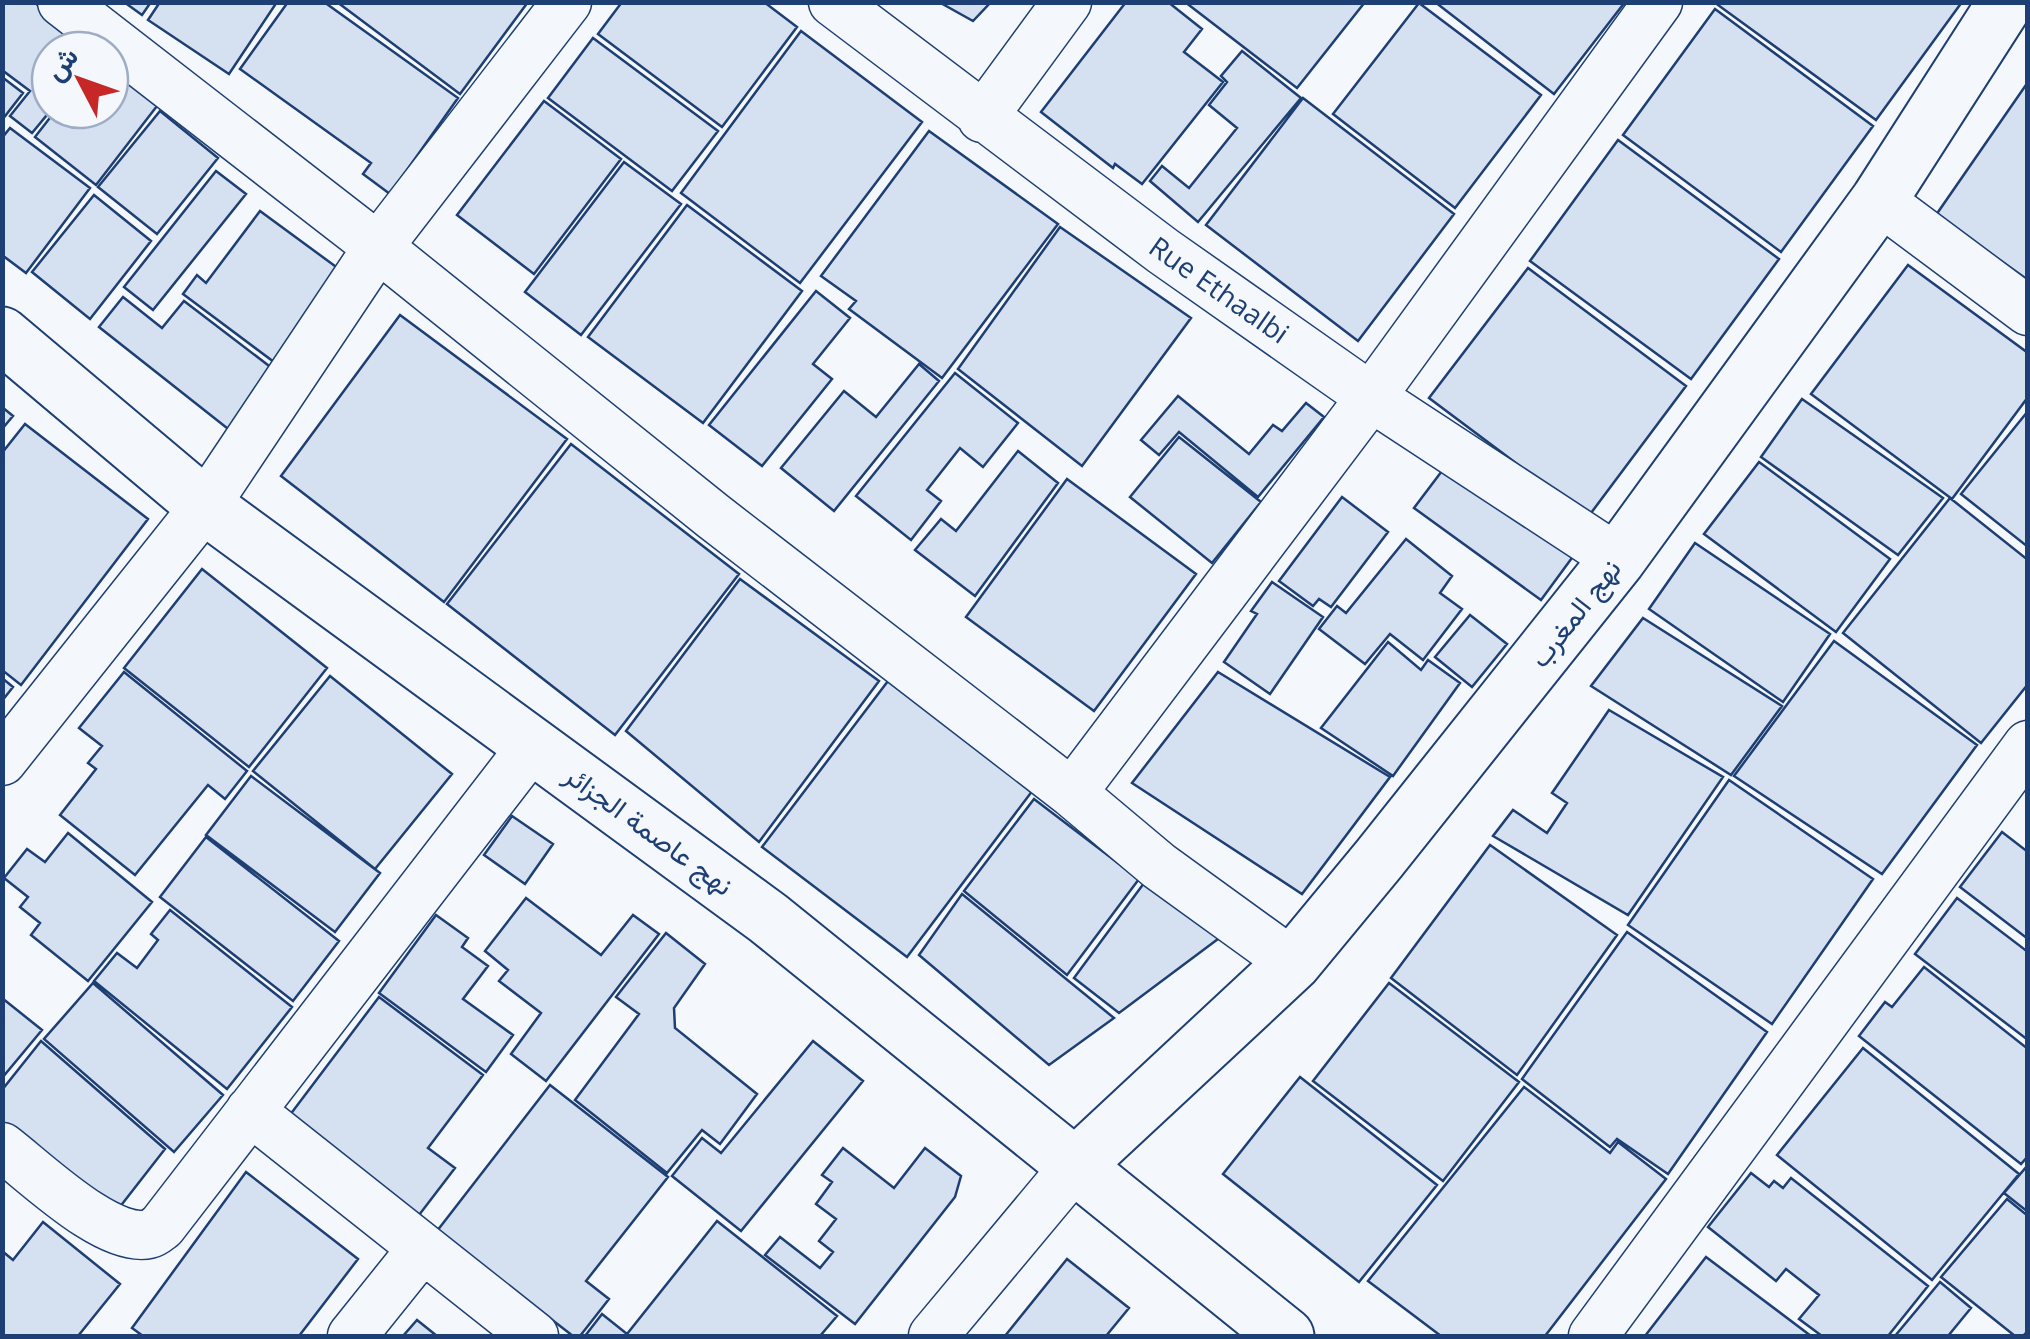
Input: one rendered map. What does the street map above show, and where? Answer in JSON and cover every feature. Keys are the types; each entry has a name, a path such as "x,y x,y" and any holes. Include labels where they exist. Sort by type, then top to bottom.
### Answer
{"street":[{"path":"62,2 378,247 713,516 1072,793 1159,866 1293,963"},
{"path":"2,761 205,506 378,247 568,2"},
{"name":"Rue Ethaalbi","path":"833,2 1163,251 1371,397 1618,558"},
{"path":"982,118 1067,2"},
{"path":"1072,793 1371,397 1658,2"},
{"name":"نهج المغرب","path":"1074,1167 1293,963 1379,860 1618,558 1878,200 2006,2"},
{"path":"1878,200 2028,312"},
{"name":"نهج عاصمة الجزائر","path":"2,335 205,506 768,918 1286,1336"},
{"path":"2,1147 99,1222 149,1234 162,1226 533,745"},
{"path":"1593,1336 2028,745"},
{"path":"250,1111 534,1336"},
{"path":"933,1336 1074,1167"},
{"path":"352,1336 421,1250"}],"building":[{"path":"2,2 34,2 69,30 30,30 30,91 2,70"},
{"path":"124,2 151,2 142,15"},
{"path":"160,2 277,2 229,74 148,20"},
{"path":"288,2 324,2 458,98 390,194 363,174 371,163 240,69"},
{"path":"337,2 528,2 460,94"},
{"path":"622,2 764,2 797,27 722,127 598,34"},
{"path":"939,2 991,2 973,21"},
{"path":"1126,2 1168,2 1202,29 1184,52 1223,82 1142,184 1115,164 1113,168 1041,112"},
{"path":"1185,2 1365,2 1297,88"},
{"path":"1435,2 1625,2 1554,94"},
{"path":"1962,2 1876,120 1718,5"},
{"path":"1419,3 1541,95 1455,208 1333,114"},
{"path":"1715,9 1873,126 1781,252 1623,135"},
{"path":"801,31 922,122 800,283 681,193"},
{"path":"593,38 718,131 672,191 548,98"},
{"path":"1242,51 1301,98 1198,222 1150,181 1162,166 1189,188 1237,128 1209,105 1227,82 1221,76"},
{"path":"2,77 23,93 2,120"},
{"path":"2028,82 2028,280 1936,215"},
{"path":"130,84 157,106 96,185 35,137 40,130 130,130"},
{"path":"30,91 30,130 34,130 32,133 10,116"},
{"path":"1303,98 1454,214 1358,341 1206,225"},
{"path":"544,101 621,159 534,274 457,215"},
{"path":"160,111 218,158 157,234 98,187"},
{"path":"10,128 90,188 26,273 2,255 2,138"},
{"path":"929,131 1058,224 942,378 849,309 856,301 821,276"},
{"path":"1618,140 1779,259 1691,379 1530,261"},
{"path":"624,162 681,204 581,335 525,292"},
{"path":"216,171 246,194 153,310 124,287"},
{"path":"94,195 151,241 90,319 32,272"},
{"path":"687,205 802,291 703,423 588,337"},
{"path":"260,211 339,269 298,324 310,332 282,368 183,294 197,275 206,283"},
{"path":"1060,227 1191,318 1082,466 958,369"},
{"path":"1908,265 2028,353 2028,397 1952,499 1811,394"},
{"path":"1528,268 1686,386 1588,517 1429,398"},
{"path":"816,291 850,318 813,364 832,379 762,466 709,425"},
{"path":"123,297 162,328 184,301 277,372 232,432 99,327"},
{"path":"400,315 567,439 444,602 281,476"},
{"path":"919,364 939,381 834,511 781,468 844,391 876,417"},
{"path":"955,373 1018,423 983,467 960,448 927,490 941,501 911,540 856,496"},
{"path":"1178,396 1249,454 1273,425 1282,431 1306,403 1324,417 1258,497 1179,432 1159,455 1141,440"},
{"path":"1802,399 1943,498 1898,555 1761,457"},
{"path":"2,407 13,416 2,429"},
{"path":"2028,411 2028,547 1961,494"},
{"path":"25,424 148,519 21,685 2,670 2,453"},
{"path":"1179,437 1261,502 1212,563 1130,497"},
{"path":"571,444 739,574 615,735 447,604"},
{"path":"1018,451 1058,483 975,596 915,550 941,519 956,531"},
{"path":"1451,459 1577,551 1541,600 1414,508"},
{"path":"1759,462 1890,559 1836,632 1704,534"},
{"path":"1067,479 1196,574 1094,711 966,617"},
{"path":"1342,497 1388,532 1331,607 1319,599 1313,606 1279,581"},
{"path":"1950,498 2028,560 2028,684 1981,743 1843,633"},
{"path":"1406,539 1452,576 1440,593 1462,609 1423,660 1390,634 1365,664 1319,629 1337,606 1346,613"},
{"path":"1695,543 1830,634 1783,702 1649,609"},
{"path":"202,569 327,668 249,767 124,668"},
{"path":"740,579 879,681 759,842 626,731"},
{"path":"1272,582 1323,617 1270,694 1224,662 1257,614 1251,611"},
{"path":"1470,615 1507,644 1472,687 1435,657"},
{"path":"1643,618 1782,706 1731,775 1591,686"},
{"path":"1834,641 1977,745 1882,874 1734,776"},
{"path":"1388,642 1421,670 1428,660 1460,683 1393,776 1321,728"},
{"path":"124,672 247,771 225,799 208,785 135,875 60,815 96,769 88,763 102,746 79,728"},
{"path":"1218,672 1390,777 1302,894 1132,783"},
{"path":"330,676 452,774 375,869 253,771"},
{"path":"2,678 13,687 2,701"},
{"path":"888,681 1033,790 907,957 762,847"},
{"path":"1609,710 1723,777 1628,915 1493,836 1513,810 1547,833 1567,803 1552,793"},
{"path":"251,776 380,873 335,932 206,835"},
{"path":"1729,780 1873,879 1772,1024 1628,925"},
{"path":"1034,799 1139,879 1067,975 964,891"},
{"path":"512,816 553,844 525,884 484,855"},
{"path":"2002,832 2028,852 2028,939 1960,887"},
{"path":"68,833 152,902 88,981 31,935 40,923 20,907 28,897 4,878 27,849 45,862"},
{"path":"206,837 339,941 293,1001 160,897"},
{"path":"1490,845 1617,935 1517,1075 1391,978"},
{"path":"1147,879 1222,936 1119,1013 1074,978"},
{"path":"962,894 1114,1018 1049,1065 919,955"},
{"path":"526,898 601,955 633,915 659,934 546,1081 511,1054 541,1013 499,981 508,970 485,951"},
{"path":"1957,898 2028,952 2028,1040 1915,954"},
{"path":"170,910 292,1007 227,1089 94,981 117,953 137,968 158,940 151,934"},
{"path":"436,915 468,938 462,947 488,966 463,999 513,1035 486,1072 379,993"},
{"path":"1627,932 1767,1032 1668,1174 1617,1139 1610,1147 1522,1079"},
{"path":"666,933 705,964 674,1008 675,1028 757,1094 720,1144 702,1130 667,1173 575,1100 639,1014 616,997"},
{"path":"1924,967 2028,1049 2028,1156 2021,1164 1859,1036 1885,1002 1892,1007"},
{"path":"93,983 223,1095 174,1152 44,1039"},
{"path":"1389,983 1519,1082 1443,1181 1313,1081"},
{"path":"379,997 483,1075 428,1148 455,1168 416,1219 268,1144"},
{"path":"2,998 42,1030 2,1078"},
{"path":"41,1041 165,1149 112,1217 2,1125 2,1090"},
{"path":"813,1041 863,1081 741,1231 672,1176 702,1138 721,1153"},
{"path":"1863,1048 2019,1174 1932,1280 1777,1155"},
{"path":"1300,1077 1437,1185 1359,1282 1223,1174"},
{"path":"550,1085 668,1177 586,1281 609,1299 580,1336 573,1336 437,1231"},
{"path":"1524,1087 1610,1153 1618,1142 1666,1179 1545,1336 1441,1336 1368,1281"},
{"path":"843,1148 894,1188 925,1148 961,1176 955,1197 855,1324 765,1255 780,1237 820,1268 833,1252 819,1241 836,1219 816,1204 832,1182 822,1175"},
{"path":"2028,1165 2028,1212 2004,1193"},
{"path":"246,1172 358,1259 299,1336 143,1336 132,1328"},
{"path":"1751,1173 1769,1187 1774,1181 1783,1188 1791,1178 1928,1286 1888,1336 1822,1336 1799,1319 1819,1295 1786,1269 1776,1281 1708,1227"},
{"path":"2007,1199 2028,1216 2028,1331 2023,1336 2015,1336 1941,1277"},
{"path":"717,1221 837,1316 820,1336 585,1336 602,1314 627,1334"},
{"path":"43,1222 120,1284 78,1336 2,1336 2,1251 13,1260"},
{"path":"1706,1257 1811,1336 1645,1336"},
{"path":"1067,1259 1129,1308 1106,1336 1005,1336"},
{"path":"1940,1282 1971,1308 1948,1336 1895,1336"},
{"path":"417,1320 437,1336 403,1336"}]}
